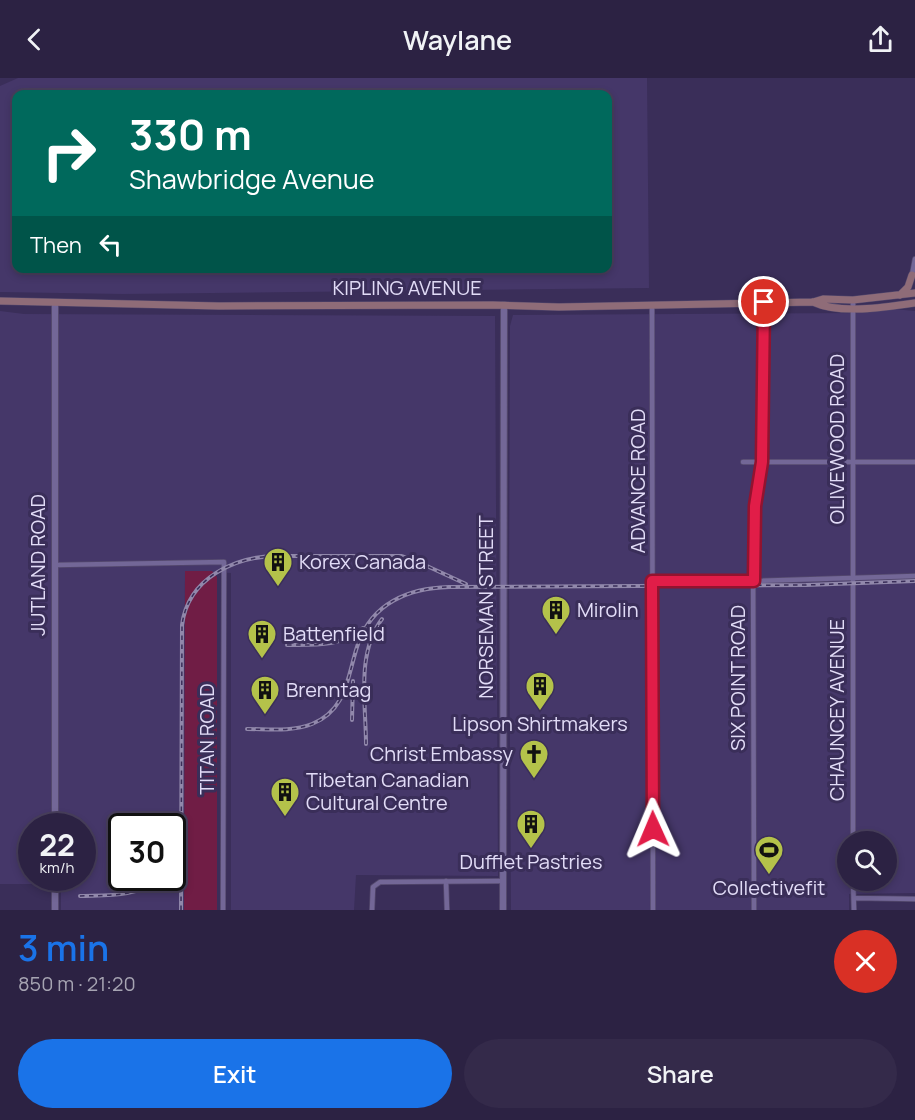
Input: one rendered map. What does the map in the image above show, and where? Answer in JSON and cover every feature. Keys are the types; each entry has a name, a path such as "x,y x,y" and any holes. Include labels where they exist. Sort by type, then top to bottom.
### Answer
{"main road":[{"path":"900,295 913,279"},
{"name":"KIPLING AVENUE","path":"853,304 915,293"},
{"name":"KIPLING AVENUE","path":"0,301 219,306 652,305 813,302 823,299 853,304 913,304"}],"street":[{"path":"913,279 915,259"},
{"name":"SIX POINT ROAD","path":"754,910 755,506 762,462 764,302"},
{"name":"JUTLAND ROAD","path":"55,813 56,304"},
{"name":"OLIVEWOOD ROAD","path":"852,578 853,304"},
{"name":"NORSEMAN STREET","path":"503,910 504,305"},
{"name":"ADVANCE ROAD","path":"652,305 653,910"},
{"path":"743,462 915,462"},
{"name":"TITAN ROAD","path":"55,565 224,562 223,910"},
{"path":"652,581 754,581 915,576"},
{"name":"CHAUNCEY AVENUE","path":"852,578 853,831"},
{"path":"446,881 447,910"},
{"path":"372,910 373,887 380,882 503,881"},
{"path":"55,891 55,910"},
{"path":"854,891 854,910"},
{"path":"854,898 915,899"}],"shaded area":[{"path":"18,78 647,78 649,288 123,294 0,292 0,86"},
{"path":"893,309 915,311 915,893 849,894 849,910 511,910 509,589 510,326 513,315 864,313"},
{"path":"0,311 24,314 495,316 498,876 356,875 354,910 231,910 231,573 185,571 184,813 108,813 108,891 184,891 184,910 61,910 61,891 96,891 96,813 18,813 18,884 0,884"},
{"path":"185,571 212,571 217,577 217,910 184,910 184,891 186,891"}],"railway":[{"path":"181,910 182,625 193,594 216,573 230,565 246,560 278,556 401,556 466,584"},
{"path":"247,729 280,730 304,727 324,718 339,701 358,644 372,618 394,600 420,591 449,587 806,585 915,581"},
{"path":"366,744 364,696 366,663 374,632 382,619"},
{"path":"287,645 318,645 337,642 363,628"},
{"path":"352,720 353,681"},
{"path":"80,896 111,895 134,891"}],"place":[{"name":"Korex Canada","path":"278,588"},
{"name":"Mirolin","path":"556,636"},
{"name":"Battenfield","path":"262,660"},
{"name":"Lipson Shirtmakers","path":"540,712"},
{"name":"Brenntag","path":"265,716"},
{"name":"Christ Embassy","path":"534,780"},
{"name":"Tibetan Canadian Cultural Centre","path":"285,818"},
{"name":"Dufflet Pastries","path":"531,850"},
{"name":"Collectivefit","path":"769,876"}],"route":[{"path":"653,829 652,581 754,581 753,530 762,462 764,302"}]}
